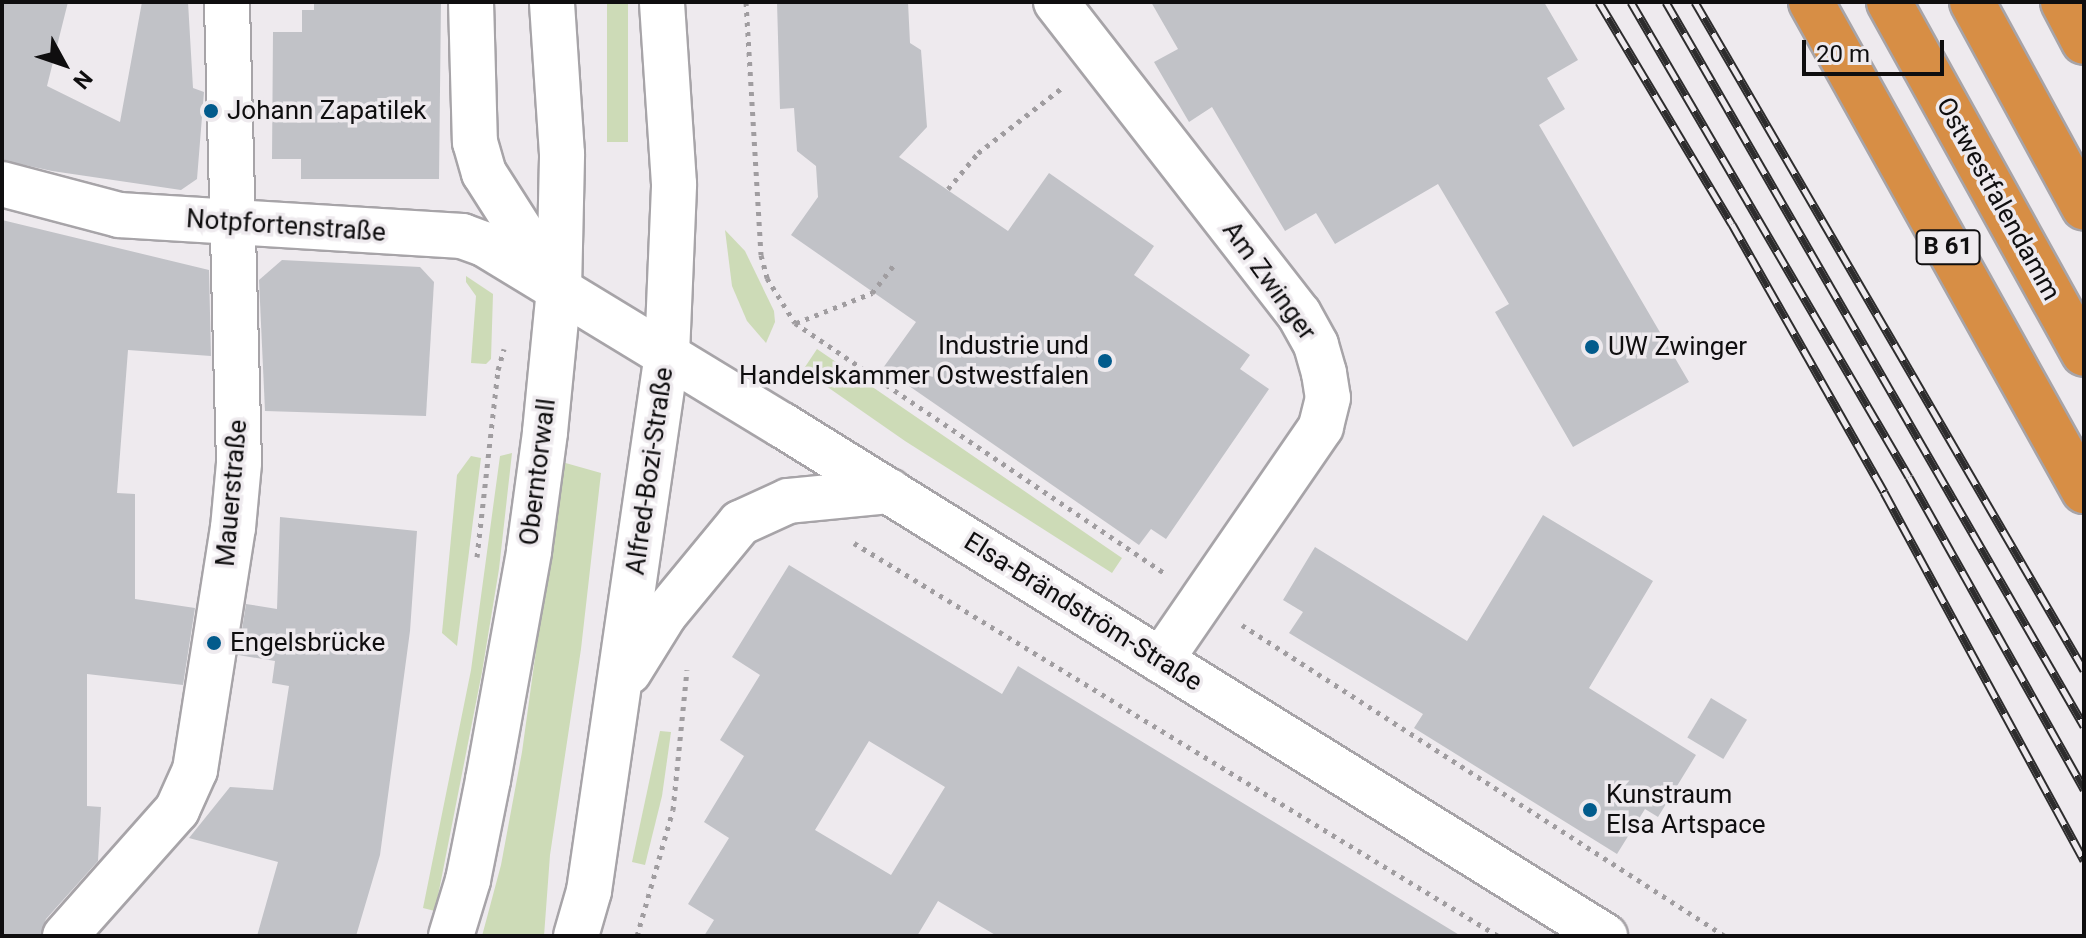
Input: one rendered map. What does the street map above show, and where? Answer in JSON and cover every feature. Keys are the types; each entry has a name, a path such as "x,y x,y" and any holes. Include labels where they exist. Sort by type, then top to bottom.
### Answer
{"highway":[{"name":"B 61","path":"1811,2 2084,491"},
{"name":"Ostwestfalendamm","path":"1889,2 2084,354"},
{"path":"1972,2 2084,207"},
{"path":"2063,2 2084,42"}],"street":[{"name":"Mauerstraße","path":"65,936 177,810 195,770 233,528 239,463 227,2"},
{"path":"471,2 475,142 484,173 559,290"},
{"name":"Oberntorwall","path":"451,936 468,880 529,551 559,290 562,154 552,2"},
{"name":"Alfred-Bozi-Straße","path":"576,936 589,891 667,354 674,184 662,2"},
{"name":"Am Zwinger","path":"1056,2 1299,314 1316,345 1328,398 1321,427 1161,660"},
{"name":"Notpfortenstraße","path":"2,184 119,215 462,236 484,244 559,290"},
{"name":"Elsa-Brändström-Straße","path":"559,290 890,491 1605,936"},
{"path":"619,688 665,614 740,523 788,501 890,491"}],"path":[{"path":"746,2 761,255 767,278 795,323 1202,599 1725,936"},
{"path":"948,189 978,153 1100,59"},
{"path":"795,323 872,293 895,264"},
{"path":"477,561 494,423"},
{"path":"843,536 1498,936"},
{"path":"637,936 673,810 688,666"}],"green space":[{"path":"607,2 628,2 628,142 607,142"},
{"path":"725,230 745,251 774,311 775,322 766,343 747,321 732,286"},
{"path":"466,276 493,294 491,359 486,364 471,363 476,296 466,282"},
{"path":"817,349 1122,558 1112,573 905,441 803,370"},
{"path":"512,453 499,569 482,672 435,911 423,908 471,670 500,456"},
{"path":"471,456 481,458 457,646 442,633 457,475"},
{"path":"562,462 601,473 581,649 550,855 544,936 482,936 501,865 522,752"},
{"path":"660,731 671,732 662,796 645,865 632,862"}],"building":[{"path":"2,2 68,2 47,86 120,122 142,2 188,2 193,88 204,92 197,179 181,190 52,171 2,160"},
{"path":"314,2 441,2 439,179 301,179 301,159 272,159 273,32 302,32 302,10 314,10"},
{"name":"Industrie und Handelskammer Ostwestfalen","path":"777,2 908,2 910,43 921,50 927,127 899,157 1008,231 1049,173 1154,246 1134,275 1250,355 1240,369 1269,389 1166,539 1151,529 1139,545 883,368 916,322 791,235 818,197 816,166 797,151 794,108 780,109"},
{"path":"1151,2 1544,2 1578,60 1547,78 1565,109 1539,125 1689,382 1573,447 1495,312 1509,304 1438,184 1335,244 1316,213 1285,231 1212,107 1189,122 1154,62 1178,49"},
{"path":"2,220 209,270 211,356 128,350 117,493 135,494 135,599 195,608 183,685 87,674 87,806 101,807 98,861 46,919 41,936 2,936"},
{"path":"282,260 420,267 434,282 426,416 265,411 259,280"},
{"path":"1543,515 1653,581 1589,688 1696,755 1658,817 1645,809 1617,854 1414,728 1423,714 1289,633 1303,612 1283,600 1315,547 1467,641"},
{"path":"280,517 417,531 410,631 380,855 356,936 257,936 278,862 189,838 230,787 273,790 289,686 272,683 275,661 238,655 246,604 277,609"},
{"path":"789,565 1002,694 1018,666 1461,936 997,936 938,901 917,936 704,936 714,920 688,904 729,838 704,822 744,756 720,740 760,675 732,657","holes":["869,741 945,787 891,875 815,830"]},
{"path":"1711,698 1747,720 1723,759 1687,737"}],"railway":[{"path":"1599,2 1732,224 1884,492 2084,860"},
{"path":"1631,2 1909,477 2084,789"},
{"path":"1666,2 2084,726"},
{"path":"1695,2 2084,670"}],"place":[{"name":"Johann Zapatilek","path":"211,111"},
{"name":"UW Zwinger","path":"1592,347"},
{"name":"Industrie und Handelskammer Ostwestfalen","path":"1105,361"},
{"name":"Engelsbrücke","path":"214,643"},
{"name":"Kunstraum Elsa Artspace","path":"1590,810"}]}
